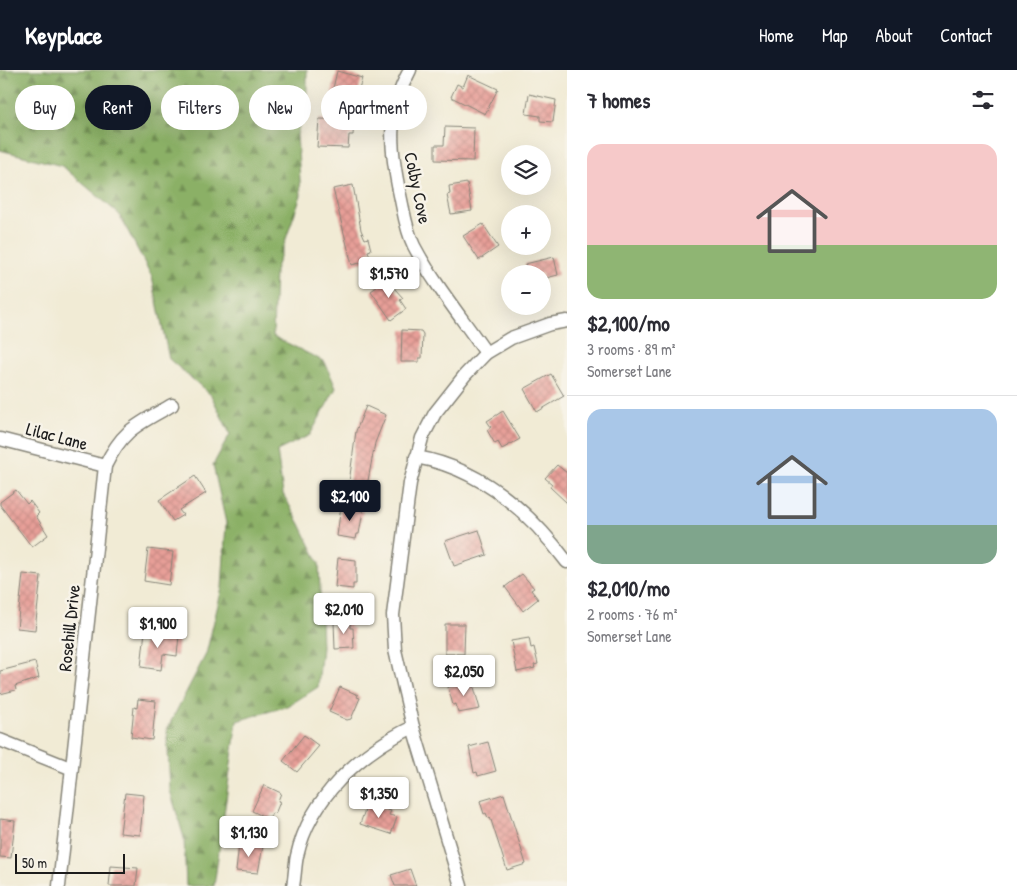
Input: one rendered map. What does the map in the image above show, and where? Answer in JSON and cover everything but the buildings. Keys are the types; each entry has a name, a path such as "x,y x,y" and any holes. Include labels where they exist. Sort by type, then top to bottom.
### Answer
{"street":[{"name":"Colby Cove","path":"410,70 400,88 391,139 392,154 406,227 422,260 486,353"},
{"path":"461,886 413,727 398,666 393,628 409,491 422,438 435,413 464,374 486,353 511,338 550,324 567,321"},
{"name":"Rosehill Drive","path":"59,886 70,768 105,466 117,443 135,426 172,405"},
{"name":"Lilac Lane","path":"0,439 105,466"},
{"path":"416,457 438,460 460,469 497,490 539,527 567,562"},
{"path":"294,886 297,855 311,819 325,794 381,744 413,727"},
{"path":"0,740 70,768"}],"green space":[{"path":"0,70 307,70 307,85 249,85 249,130 298,130 301,195 275,271 273,336 325,362 336,388 310,435 277,451 283,494 319,563 322,647 318,687 288,706 237,721 214,886 186,886 184,838 170,790 167,729 206,654 222,588 226,523 213,465 230,434 211,395 169,359 152,277 119,214 62,166 0,150"}]}
